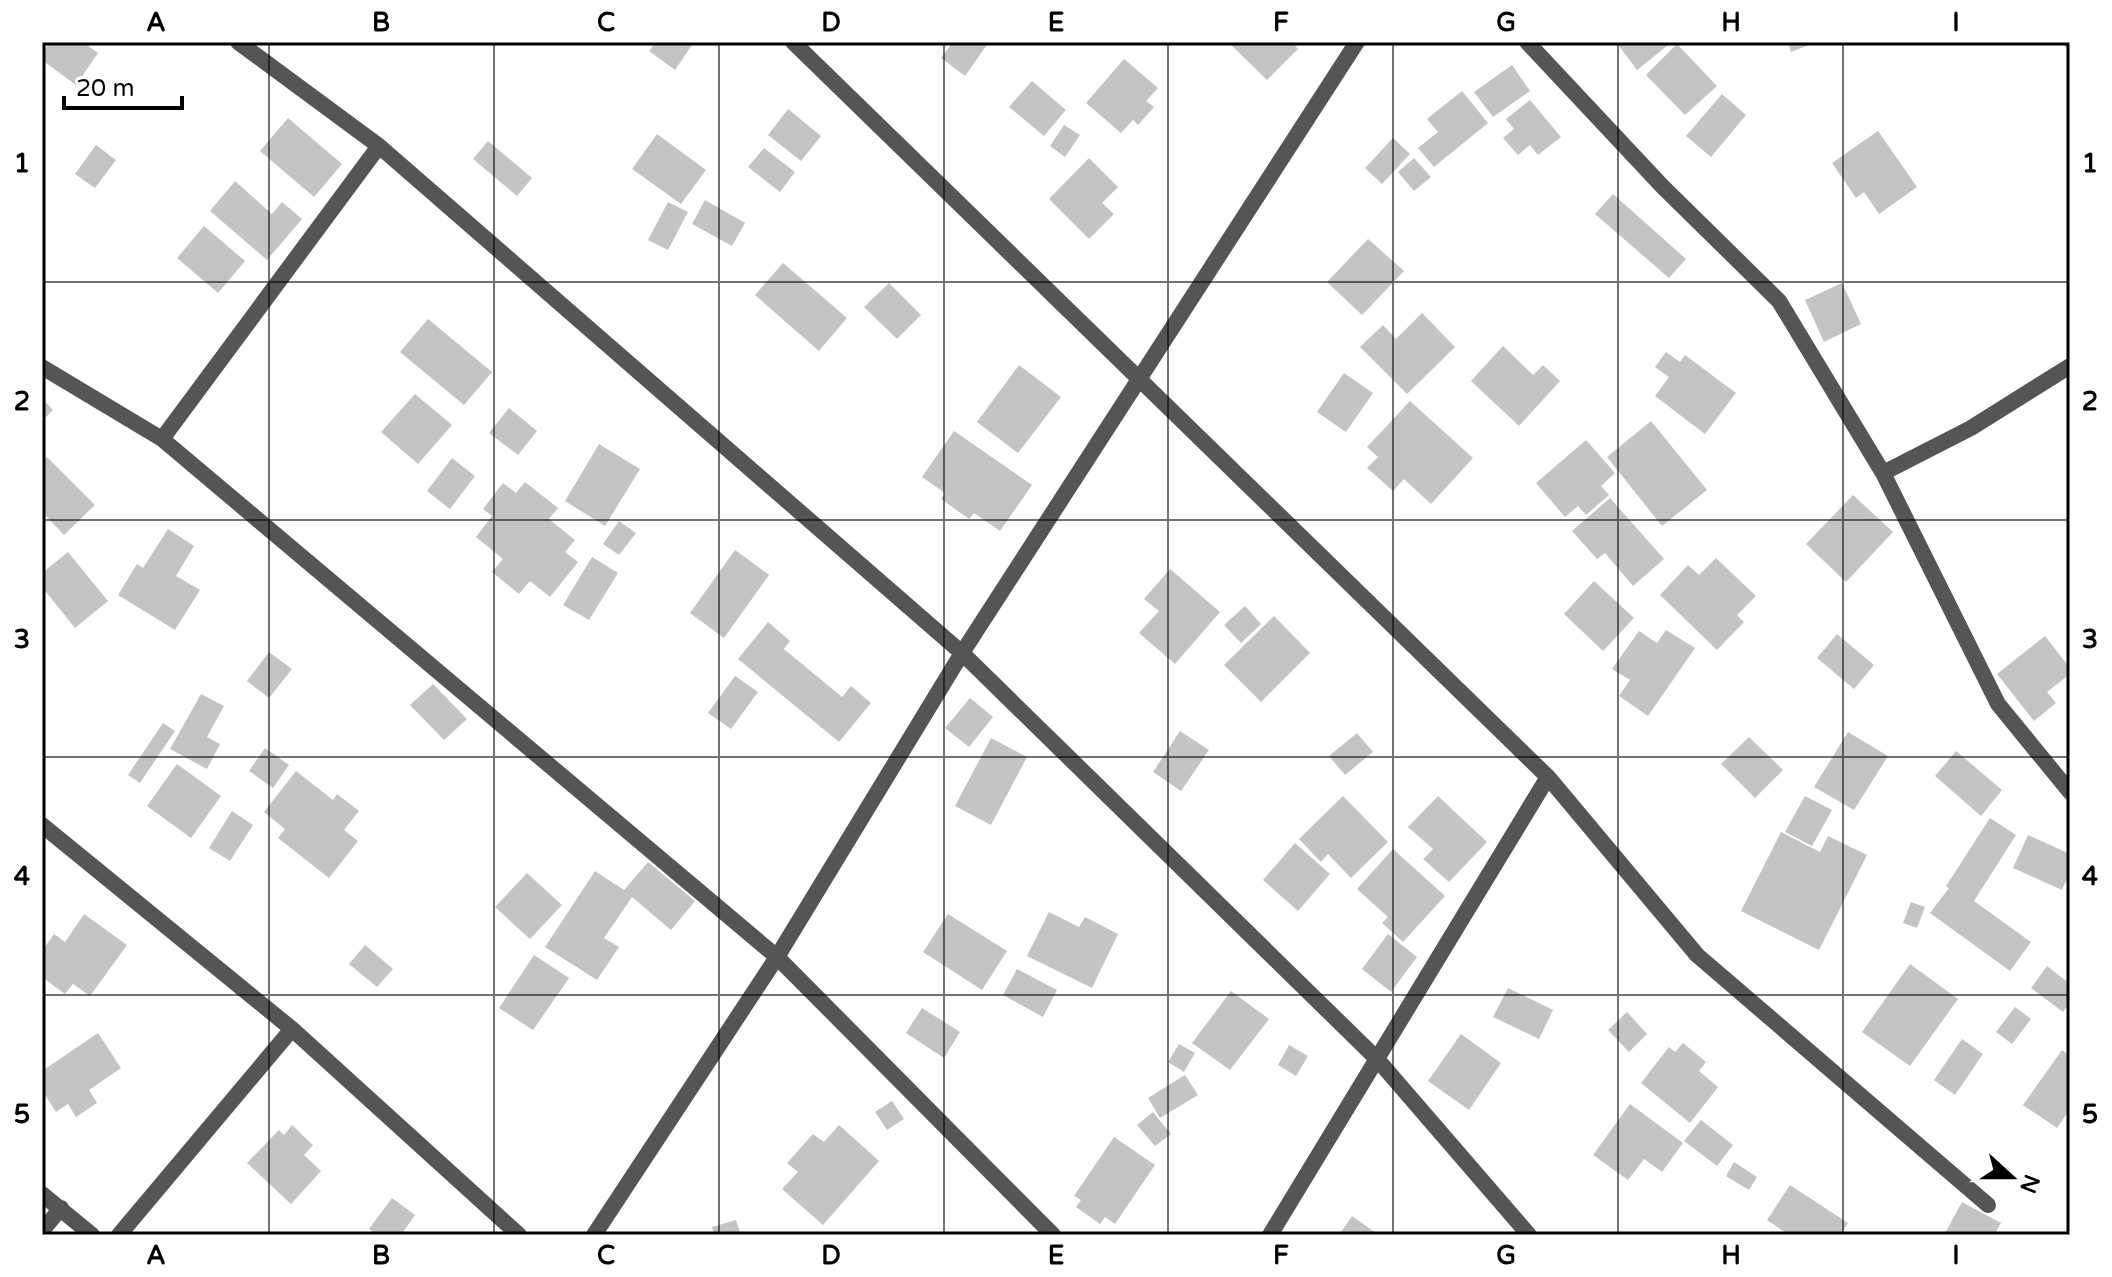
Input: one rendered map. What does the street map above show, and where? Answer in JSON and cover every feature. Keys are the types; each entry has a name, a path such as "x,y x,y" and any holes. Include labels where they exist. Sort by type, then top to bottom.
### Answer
{"street":[{"path":"238,42 379,146 962,653 1377,1059 1529,1235"},
{"path":"793,42 1548,777 1697,955 1988,1205"},
{"path":"594,1235 777,957 962,653 1357,42"},
{"path":"1527,42 1662,186 1779,301 1883,473 1998,704 2070,792"},
{"path":"162,439 379,146"},
{"path":"1883,473 1971,428 2070,366"},
{"path":"42,367 162,439 777,957 1053,1235"},
{"path":"1270,1235 1548,777"},
{"path":"42,825 292,1029 519,1235"},
{"path":"119,1235 292,1029"},
{"path":"42,1194 92,1235"},
{"path":"42,1231 61,1208"}],"building":[{"path":"50,42 83,42 98,53 76,85 42,60 42,53"},
{"path":"656,42 694,42 675,70 649,51"},
{"path":"953,42 989,42 965,76 941,58"},
{"path":"1228,42 1292,42 1298,49 1267,80"},
{"path":"1616,42 1672,42 1637,70"},
{"path":"1788,42 1816,42 1791,52"},
{"path":"1677,44 1717,86 1685,115 1646,75"},
{"path":"1124,59 1158,88 1146,101 1154,107 1138,125 1133,120 1121,133 1086,103"},
{"path":"1512,65 1530,91 1493,117 1474,92"},
{"path":"1032,81 1066,110 1044,136 1009,107"},
{"path":"1462,91 1488,123 1434,167 1418,148 1438,132 1427,119"},
{"path":"1722,94 1746,115 1711,157 1686,136"},
{"path":"1530,100 1561,137 1538,155 1530,145 1518,155 1503,138 1514,129 1506,119"},
{"path":"788,109 821,136 801,161 768,135"},
{"path":"288,118 342,164 314,197 260,151"},
{"path":"1064,125 1080,135 1065,157 1050,146"},
{"path":"1878,131 1917,187 1879,214 1864,192 1856,198 1832,163"},
{"path":"657,134 706,170 681,204 632,169"},
{"path":"1393,138 1410,154 1382,184 1365,168"},
{"path":"488,141 532,178 517,196 473,159"},
{"path":"96,145 116,160 95,188 75,174"},
{"path":"764,148 795,172 780,192 748,167"},
{"path":"1089,158 1118,187 1102,203 1114,214 1089,239 1049,199"},
{"path":"1414,158 1431,177 1414,191 1398,172"},
{"path":"235,181 272,214 282,202 302,219 267,260 210,211"},
{"path":"1613,194 1686,259 1669,278 1595,214"},
{"path":"705,200 745,223 732,246 692,224"},
{"path":"668,202 688,212 668,250 648,240"},
{"path":"204,226 245,261 218,293 177,258"},
{"path":"1368,239 1404,271 1362,315 1327,282"},
{"path":"783,263 847,318 819,351 755,295"},
{"path":"889,283 921,315 897,339 864,307"},
{"path":"1842,283 1861,324 1824,342 1805,300"},
{"path":"1422,313 1455,347 1407,394 1360,347 1383,325 1396,339"},
{"path":"428,319 492,372 464,405 400,352"},
{"path":"1503,346 1533,375 1543,365 1560,381 1519,426 1471,381"},
{"path":"1666,352 1680,362 1685,355 1736,393 1705,434 1655,396 1669,377 1655,367"},
{"path":"1019,365 1061,397 1018,453 977,422"},
{"path":"1344,373 1373,393 1346,432 1317,412"},
{"path":"415,394 452,425 418,464 381,432"},
{"path":"42,398 53,410 42,421"},
{"path":"1410,401 1473,458 1431,504 1404,479 1393,491 1367,468 1378,457 1367,447"},
{"path":"509,408 537,431 518,455 489,433"},
{"path":"1651,421 1707,490 1662,526 1607,457"},
{"path":"954,431 1032,485 1000,531 974,513 969,519 941,499 945,493 922,477"},
{"path":"1586,440 1615,473 1601,486 1609,495 1586,515 1578,506 1565,517 1536,483"},
{"path":"599,444 640,469 605,526 565,501"},
{"path":"47,457 95,505 64,535 42,512 42,462"},
{"path":"452,458 475,476 450,509 427,491"},
{"path":"525,482 558,508 549,519 575,540 565,552 578,562 550,597 530,581 519,594 492,572 503,559 476,537 492,516 483,509 503,483 516,493"},
{"path":"1853,495 1893,532 1846,582 1806,544"},
{"path":"1610,498 1664,559 1633,586 1605,553 1597,559 1572,531"},
{"path":"619,521 636,533 619,555 603,544"},
{"path":"168,529 194,546 176,576 200,590 175,630 118,595 137,564 143,568"},
{"path":"735,550 769,575 724,638 690,613"},
{"path":"68,552 108,601 75,628 42,587 42,573"},
{"path":"592,557 618,573 589,620 563,605"},
{"path":"1716,558 1756,596 1737,615 1744,622 1717,650 1660,595 1688,565 1699,575"},
{"path":"1170,569 1220,612 1175,664 1139,633 1159,611 1144,599"},
{"path":"1594,581 1634,618 1603,651 1564,614"},
{"path":"1245,606 1261,624 1241,643 1224,625"},
{"path":"1274,616 1310,653 1261,702 1224,665"},
{"path":"768,622 790,641 784,649 842,697 851,686 871,703 839,742 738,659"},
{"path":"1666,630 1695,648 1648,716 1619,696 1630,680 1612,669 1639,631 1657,643"},
{"path":"1837,634 1874,665 1854,689 1817,658"},
{"path":"2045,636 2070,668 2070,674 2047,692 2056,703 2034,721 1997,674"},
{"path":"269,652 292,669 269,698 247,681"},
{"path":"735,676 758,692 731,729 708,713"},
{"path":"433,684 467,719 444,740 410,705"},
{"path":"201,694 224,706 207,737 220,744 207,769 170,749"},
{"path":"970,698 993,717 969,747 945,728"},
{"path":"163,723 175,731 140,783 128,775"},
{"path":"1180,731 1209,750 1181,791 1153,772"},
{"path":"1848,732 1888,756 1854,810 1814,787"},
{"path":"1357,733 1373,752 1345,775 1329,756"},
{"path":"1749,737 1783,770 1755,798 1721,764"},
{"path":"991,738 1027,757 991,825 955,806"},
{"path":"265,748 289,765 273,788 249,771"},
{"path":"1956,751 2002,790 1981,816 1935,776"},
{"path":"177,764 221,796 191,838 147,806"},
{"path":"296,771 333,800 337,794 359,811 344,830 358,841 329,878 278,838 285,829 264,812"},
{"path":"1343,796 1388,842 1351,878 1328,854 1321,862 1299,839"},
{"path":"1438,796 1487,842 1449,882 1423,859 1433,849 1408,827"},
{"path":"1805,796 1832,810 1812,846 1785,832"},
{"path":"232,811 253,825 230,861 209,848"},
{"path":"1990,818 2016,835 1974,901 2031,942 2010,971 1930,913 1949,888 1946,886"},
{"path":"1781,832 1820,852 1828,836 1867,855 1819,950 1741,911"},
{"path":"2028,835 2070,854 2070,872 2062,890 2013,868"},
{"path":"1295,843 1330,874 1298,911 1263,880"},
{"path":"1393,849 1445,896 1403,942 1382,923 1388,917 1357,889"},
{"path":"648,862 695,901 671,930 632,897 604,938 619,947 597,980 545,947 595,871 624,890"},
{"path":"527,873 562,905 530,939 495,907"},
{"path":"1911,902 1925,907 1917,928 1903,923"},
{"path":"1049,912 1079,927 1085,917 1118,934 1092,988 1027,956"},
{"path":"84,914 127,945 90,996 73,984 65,994 42,977 42,951 54,934 65,942"},
{"path":"948,914 1007,951 982,990 923,952"},
{"path":"1388,934 1417,957 1391,992 1362,969"},
{"path":"365,945 393,969 377,987 349,964"},
{"path":"534,955 569,978 533,1030 499,1008"},
{"path":"1910,964 1958,999 1910,1066 1862,1032"},
{"path":"2047,966 2070,984 2070,1002 2063,1012 2031,988"},
{"path":"1017,969 1057,990 1043,1017 1003,995"},
{"path":"1508,988 1553,1010 1539,1039 1493,1017"},
{"path":"1231,991 1269,1019 1230,1070 1192,1043"},
{"path":"2015,1007 2031,1019 2012,1044 1996,1032"},
{"path":"922,1008 960,1032 944,1058 906,1033"},
{"path":"1627,1012 1647,1034 1629,1052 1608,1030"},
{"path":"98,1033 121,1068 89,1090 97,1103 76,1117 68,1104 56,1112 42,1090 42,1071"},
{"path":"1461,1034 1501,1063 1469,1110 1428,1081"},
{"path":"1962,1039 1983,1054 1955,1095 1934,1080"},
{"path":"1683,1043 1706,1062 1699,1071 1718,1087 1690,1123 1641,1083 1669,1047 1675,1052"},
{"path":"1179,1044 1195,1053 1184,1072 1168,1062"},
{"path":"1289,1045 1308,1056 1296,1076 1278,1065"},
{"path":"2062,1050 2070,1056 2070,1109 2057,1128 2023,1105"},
{"path":"1185,1075 1198,1095 1160,1118 1148,1098"},
{"path":"892,1101 904,1119 887,1130 875,1112"},
{"path":"1630,1104 1683,1143 1662,1172 1644,1159 1628,1180 1593,1155"},
{"path":"1153,1112 1171,1134 1155,1146 1137,1125"},
{"path":"1701,1120 1733,1145 1717,1166 1684,1141"},
{"path":"292,1125 313,1145 304,1155 321,1171 291,1204 247,1163 279,1130 284,1135"},
{"path":"839,1125 879,1161 823,1225 782,1189 798,1172 787,1163 813,1134 824,1142"},
{"path":"1114,1137 1155,1165 1115,1224 1105,1217 1100,1224 1076,1207 1081,1200 1074,1196"},
{"path":"1734,1162 1757,1177 1749,1190 1726,1176"},
{"path":"1790,1185 1848,1223 1840,1235 1789,1235 1767,1220"},
{"path":"392,1198 415,1215 401,1235 377,1235 369,1229"},
{"path":"1962,1202 2001,1223 1994,1235 1944,1235"},
{"path":"1352,1216 1379,1235 1339,1235"},
{"path":"736,1220 741,1235 714,1235 712,1227"}]}
